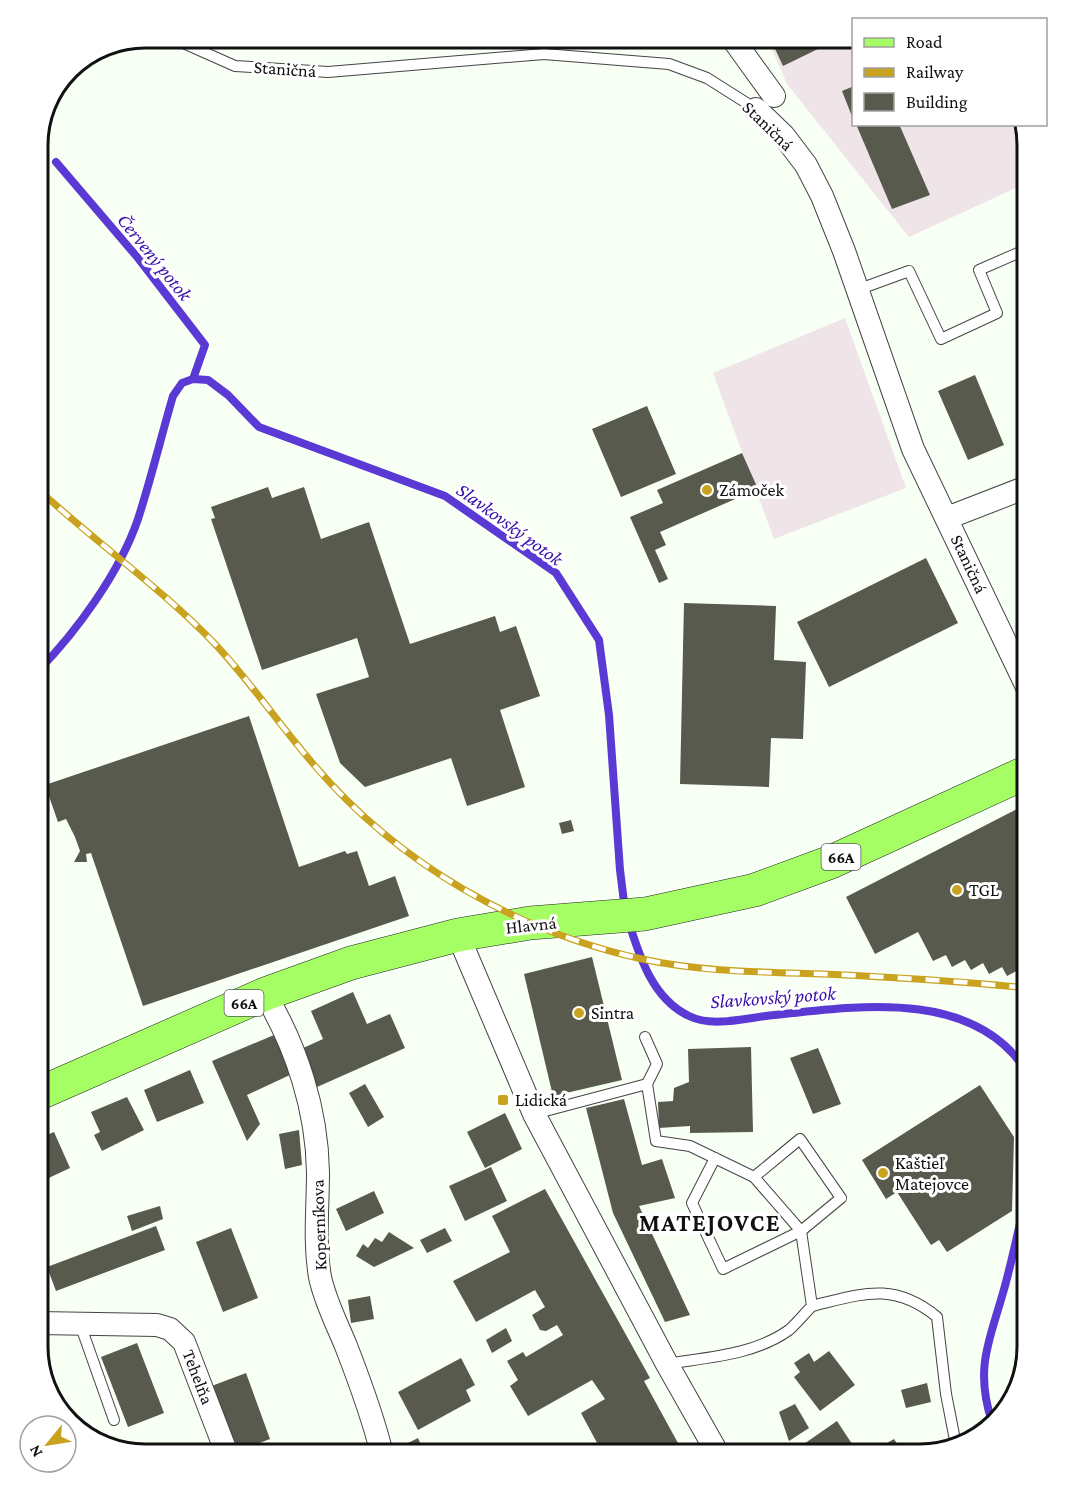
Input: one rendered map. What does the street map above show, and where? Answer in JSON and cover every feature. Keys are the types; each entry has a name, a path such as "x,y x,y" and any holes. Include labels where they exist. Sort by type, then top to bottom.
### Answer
{"main road":[{"name":"Hlavná","path":"48,1090 266,994 351,963 458,935 530,923 645,914 755,890 831,862 1017,777"}],"street":[{"path":"737,48 765,103"},
{"name":"Staničná","path":"765,103 784,136 806,165 822,196 913,449 1017,664"},
{"path":"947,518 1017,491"},
{"path":"458,935 534,1114 667,1364 712,1444"},
{"name":"Koperníkova","path":"266,994 298,1065 315,1131 318,1172 316,1248 321,1280 375,1424 380,1444"},
{"name":"Tehelňa","path":"48,1323 158,1325 170,1329 184,1342 223,1444"}],"lane":[{"name":"Staničná","path":"194,48 235,66 328,72 544,54 669,64 765,103"},
{"path":"857,290 909,271 941,339 997,313 980,270 1017,254"},
{"path":"645,1037 657,1064 647,1084 656,1141 690,1146 754,1177 801,1231 812,1306"},
{"path":"534,1114 647,1084"},
{"path":"715,1158 692,1203 723,1269 801,1231 841,1198 800,1139 754,1177"},
{"path":"667,1364 749,1350 771,1341 790,1328 812,1306 860,1295 889,1293 920,1304 937,1317 946,1394 955,1438"},
{"path":"80,1323 114,1420"}],"shaded area":[{"path":"771,48 852,48 852,126 1015,126 1017,188 909,237 787,84"},
{"path":"845,318 906,488 774,539 713,373"}],"building":[{"path":"775,48 820,48 783,66"},
{"path":"852,87 852,116 842,91"},
{"path":"857,126 900,126 930,195 892,209"},
{"path":"975,375 1004,445 968,460 938,391"},
{"path":"647,406 676,474 621,497 592,429"},
{"path":"742,453 758,489 660,532 666,545 655,550 668,579 659,583 630,517 663,503 657,490"},
{"path":"268,487 272,498 304,487 321,539 369,522 410,644 495,616 500,632 516,626 540,696 500,710 525,787 467,806 451,758 365,787 340,763 316,694 369,677 357,638 262,670 211,519 215,518 211,507"},
{"path":"926,558 958,623 829,687 797,622"},
{"path":"684,603 776,606 774,660 806,662 803,739 771,738 769,787 680,784"},
{"path":"249,716 299,867 345,851 347,854 357,851 369,886 395,876 409,916 143,1006 91,853 86,854 87,862 74,862 80,851 66,819 58,822 48,794 48,784"},
{"path":"1017,809 1017,971 1007,976 1002,967 989,974 983,963 971,970 965,960 952,967 946,955 933,961 918,932 875,954 846,897"},
{"path":"571,820 574,831 562,834 559,823"},
{"path":"592,957 622,1080 553,1096 524,974"},
{"path":"353,992 367,1024 390,1014 405,1048 317,1087 301,1049 323,1039 311,1011"},
{"path":"274,1035 292,1074 247,1095 260,1124 247,1141 212,1061"},
{"path":"751,1047 753,1132 690,1133 690,1126 659,1128 658,1102 673,1101 674,1088 689,1082 688,1049"},
{"path":"818,1048 841,1104 813,1114 790,1058"},
{"path":"190,1070 204,1103 157,1122 144,1090"},
{"path":"365,1084 384,1117 368,1127 349,1093"},
{"path":"980,1085 1014,1137 1012,1211 947,1252 939,1240 931,1245 897,1192 886,1199 862,1160"},
{"path":"127,1097 144,1130 102,1151 94,1135 100,1132 91,1112"},
{"path":"624,1099 642,1165 662,1159 675,1198 639,1206 690,1315 665,1322 613,1213 586,1108"},
{"path":"505,1113 522,1149 485,1168 467,1132"},
{"path":"299,1130 302,1165 285,1169 279,1134"},
{"path":"54,1132 70,1168 48,1178 48,1135"},
{"path":"491,1167 507,1201 465,1221 449,1186"},
{"path":"545,1189 650,1378 644,1381 679,1444 598,1444 581,1413 605,1399 592,1380 528,1416 510,1386 518,1380 507,1361 523,1352 526,1357 563,1335 557,1325 546,1331 540,1330 532,1315 545,1307 535,1290 476,1322 453,1281 510,1252 492,1216"},
{"path":"374,1191 384,1213 346,1231 336,1209"},
{"path":"160,1206 163,1219 132,1231 127,1216"},
{"path":"156,1226 165,1250 56,1291 48,1267"},
{"path":"231,1228 258,1298 223,1312 196,1242"},
{"path":"445,1228 452,1241 427,1253 420,1240"},
{"path":"389,1232 414,1248 374,1267 356,1256 363,1244 368,1248 375,1238 382,1242"},
{"path":"370,1296 374,1319 351,1323 348,1300"},
{"path":"506,1328 512,1341 492,1353 486,1340"},
{"path":"137,1343 164,1413 128,1427 101,1357"},
{"path":"829,1351 855,1385 820,1411 794,1377 800,1372 794,1363 809,1353 814,1362"},
{"path":"461,1358 475,1385 466,1390 471,1401 418,1430 398,1392"},
{"path":"246,1373 270,1439 257,1444 232,1444 209,1387"},
{"path":"927,1383 931,1402 906,1408 901,1390"},
{"path":"795,1404 809,1428 789,1441 779,1412"},
{"path":"837,1421 852,1444 804,1444"},
{"path":"418,1438 421,1444 406,1444"},
{"path":"894,1439 897,1444 885,1444"}],"waterway":[{"name":"Červený potok","path":"56,162 138,258 205,345 193,379"},
{"name":"Slavkovský potok","path":"48,660 96,600 130,539 138,519 173,396 182,383 193,379 208,380 228,395 259,427 445,496 556,573 599,640 609,715 625,910"},
{"name":"Slavkovský potok","path":"629,923 643,963 657,988 677,1009 689,1016 717,1022 835,1009 908,1008 943,1014 976,1026 1004,1045 1017,1060"},
{"name":"Slavkovský potok","path":"990,1415 984,1384 984,1367 990,1335 1017,1236"}],"railway":[{"path":"48,498 172,603 214,643 315,766 384,834 422,863 463,889 505,911 550,931 595,947 687,967 900,978 1017,987"}],"place":[{"name":"Zámoček","path":"707,490"},
{"name":"TGL","path":"957,890"},
{"name":"Sintra","path":"579,1013"},
{"name":"Lidická","path":"503,1100"},
{"name":"Kaštieľ Matejovce","path":"883,1173"}],"district":[{"name":"MATEJOVCE","path":"710,1222"}]}
